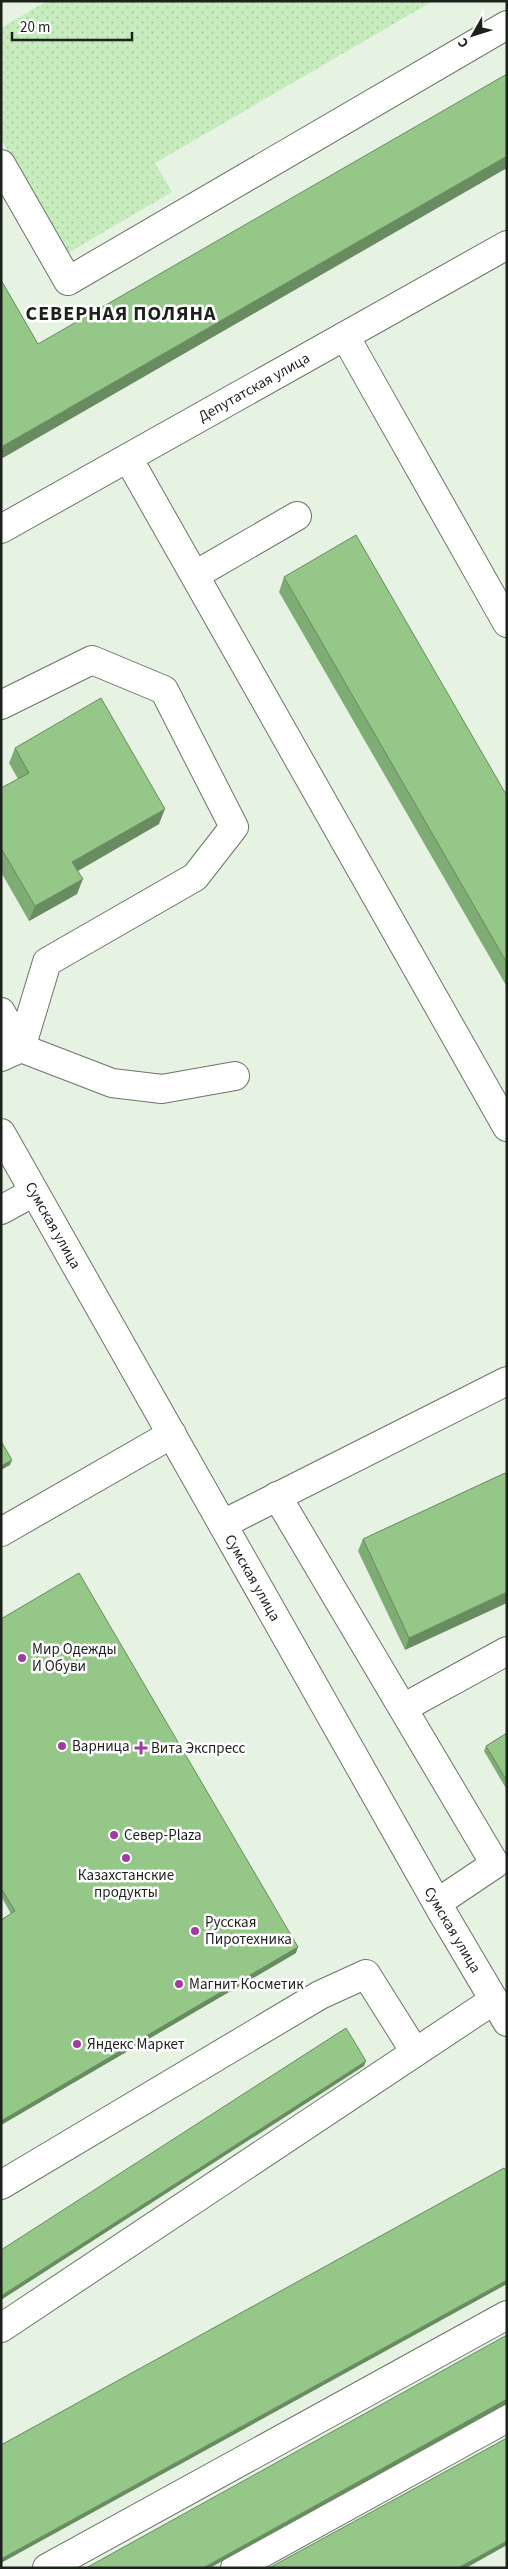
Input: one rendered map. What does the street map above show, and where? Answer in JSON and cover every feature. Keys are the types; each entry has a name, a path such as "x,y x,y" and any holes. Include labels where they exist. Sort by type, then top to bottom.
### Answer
{"street":[{"path":"1,164 68,281 507,25"},
{"name":"Депутатская улица","path":"1,529 507,245"},
{"path":"345,336 507,623"},
{"path":"128,458 507,1127"},
{"path":"195,575 297,516"},
{"path":"4,697 92,660 164,690 234,826 196,877 47,962 11,1052"},
{"path":"1,1012 11,1052"},
{"path":"11,1052 112,1083 162,1089 235,1076"},
{"name":"Сумская улица","path":"1,1133 500,2011"},
{"path":"1,1210 34,1192"},
{"path":"223,1524 507,1381"},
{"path":"1,1532 172,1434"},
{"path":"277,1496 496,1864 437,1903"},
{"path":"403,1708 507,1651"},
{"path":"1,2185 320,1995 366,1974 415,2052"},
{"path":"1,2328 415,2052 500,2011"},
{"path":"47,2568 507,2315"},
{"path":"235,2568 507,2418"}],"green space":[{"path":"47,1 433,1 155,163 172,192 68,253 1,139 1,28"}],"building":[{"path":"507,74 507,156 3,446 1,444 1,280 38,344"},
{"path":"356,535 507,796 507,963 284,577"},
{"path":"101,698 165,809 72,862 83,879 35,906 1,848 1,788 29,773 15,748"},
{"path":"1,1441 12,1460 1,1466"},
{"path":"505,1473 507,1476 507,1592 409,1638 363,1539"},
{"name":"Север-Plaza","path":"79,1573 298,1947 1,2121 1,1920 15,1911 1,1888 1,1619"},
{"path":"507,1733 507,1781 486,1746"},
{"path":"346,2028 366,2061 1,2296 1,2250"},
{"path":"504,2168 507,2172 507,2280 1,2559 1,2445"},
{"path":"507,2335 507,2399 203,2568 86,2568"},
{"path":"507,2438 507,2541 458,2568 269,2568"}],"place":[{"name":"Мир Одежды И Обуви","path":"22,1658"},
{"name":"Варница","path":"62,1746"},
{"name":"Вита Экспресс","path":"141,1748"},
{"name":"Север-Plaza","path":"114,1835"},
{"name":"Казахстанские продукты","path":"126,1858"},
{"name":"Русская Пиротехника","path":"195,1931"},
{"name":"Магнит Косметик","path":"179,1984"},
{"name":"Яндекс Маркет","path":"77,2044"}],"district":[{"name":"СЕВЕРНАЯ ПОЛЯНА","path":"121,314"}]}
